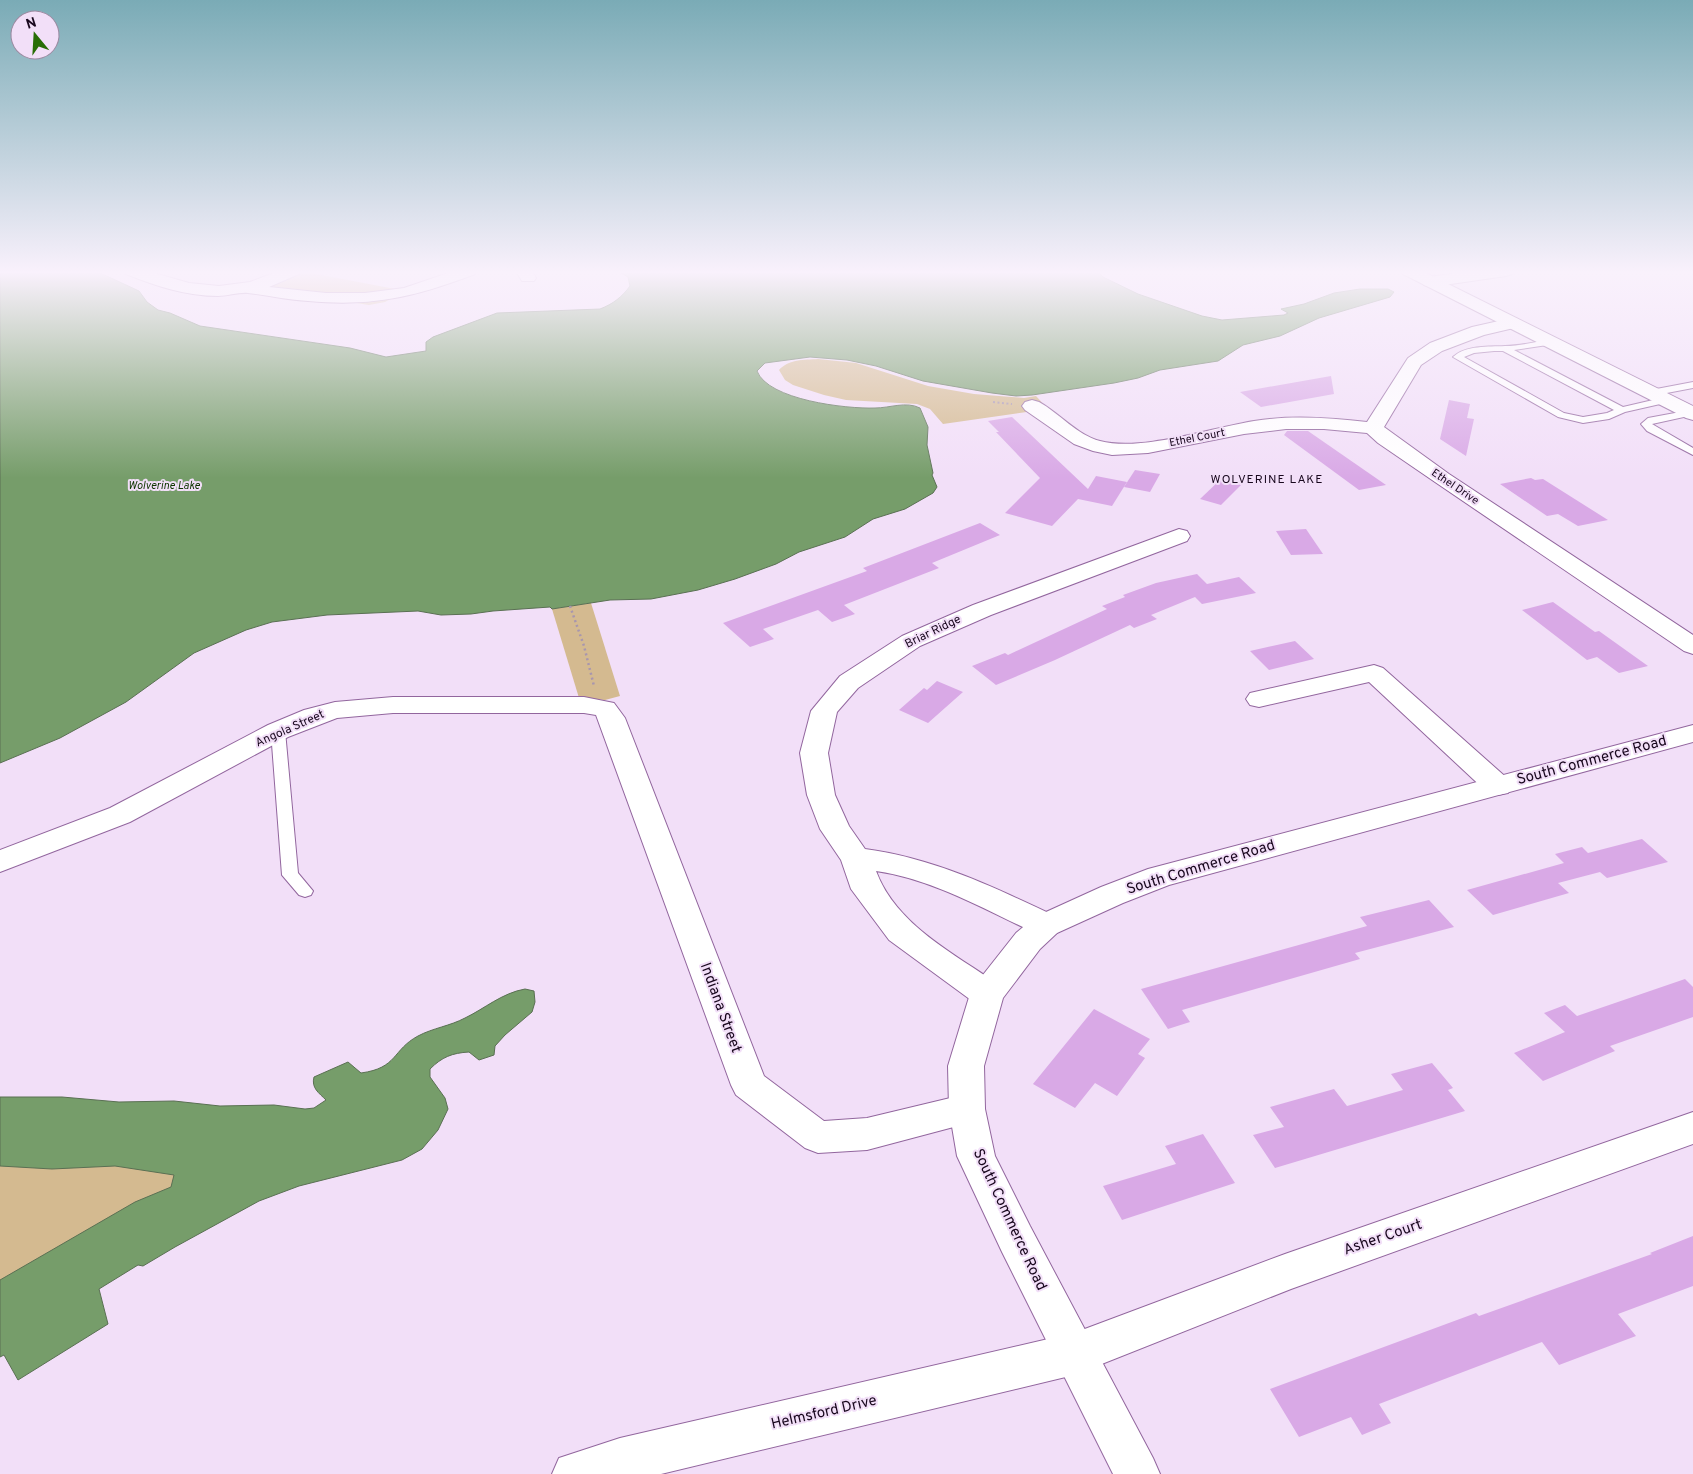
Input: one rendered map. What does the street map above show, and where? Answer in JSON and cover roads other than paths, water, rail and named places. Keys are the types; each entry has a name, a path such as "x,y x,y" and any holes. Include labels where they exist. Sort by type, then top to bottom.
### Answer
{"street":[{"path":"1373,428 1414,362 1436,347 1455,340"},
{"path":"1546,340 1692,413"},
{"name":"Ethel Court","path":"1032,406 1042,411 1080,440 1100,447 1123,449 1152,448 1276,423 1323,423 1373,428"},
{"name":"Ethel Drive","path":"1373,428 1385,439 1442,478 1693,646"},
{"name":"Briar Ridge","path":"987,994 900,932 867,889 856,858 836,829 821,796 814,753 824,711 849,682 911,641 982,610 1179,536"},
{"path":"1259,699 1374,673 1498,786"},
{"name":"Angola Street","path":"0,862 120,815 278,731 314,716 335,710 361,707 584,705 605,709"},
{"name":"Indiana Street","path":"605,709 614,727 749,1085 818,1137 867,1134 967,1108"},
{"name":"South Commerce Road","path":"1137,1474 1074,1354 976,1156 967,1108 966,1066 987,994 1028,941 1046,925 1112,895 1159,877 1693,733"},
{"path":"856,858 893,863 966,887 1046,925"},
{"name":"Asher Court","path":"1074,1354 1285,1272 1693,1128"},
{"name":"Helmsford Drive","path":"575,1474 630,1458 1074,1354"}],"lane":[{"path":"1551,342 1505,349 1494,348 1472,351 1457,356 1562,415 1583,420 1609,416 1693,385"},
{"path":"1505,349 1622,410"},
{"path":"1692,413 1651,420 1646,424 1650,429 1693,452"},
{"path":"278,731 290,874 305,891"}],"water":[{"name":"Wolverine Lake","path":"0,340 294,340 350,348 386,357 426,351 426,342 429,340 1264,340 1243,345 1218,361 1160,370 1138,378 1114,383 1016,396 923,381 876,366 847,360 810,357 765,363 757,371 764,381 776,389 809,401 846,407 875,408 909,405 920,408 928,427 927,445 932,475 937,487 933,493 905,509 873,519 845,537 799,552 776,564 735,579 698,590 651,599 610,600 552,609 550,607 441,615 418,611 327,615 272,622 246,630 194,653 126,702 60,738 0,763"},
{"path":"525,989 534,991 535,1002 532,1012 495,1046 494,1055 479,1060 469,1052 457,1053 439,1061 430,1069 430,1077 445,1098 448,1109 438,1130 422,1149 402,1160 299,1186 259,1201 143,1266 138,1265 99,1289 108,1324 18,1380 4,1355 0,1357 0,1280 135,1202 171,1187 174,1175 115,1166 52,1169 0,1166 0,1097 62,1097 119,1102 174,1101 220,1106 274,1105 305,1109 314,1108 326,1100 318,1093 313,1081 314,1077 348,1062 361,1073 373,1071 388,1063 403,1047 418,1036 459,1021 509,994"}],"district":[{"name":"WOLVERINE LAKE","path":"1267,480"}]}
